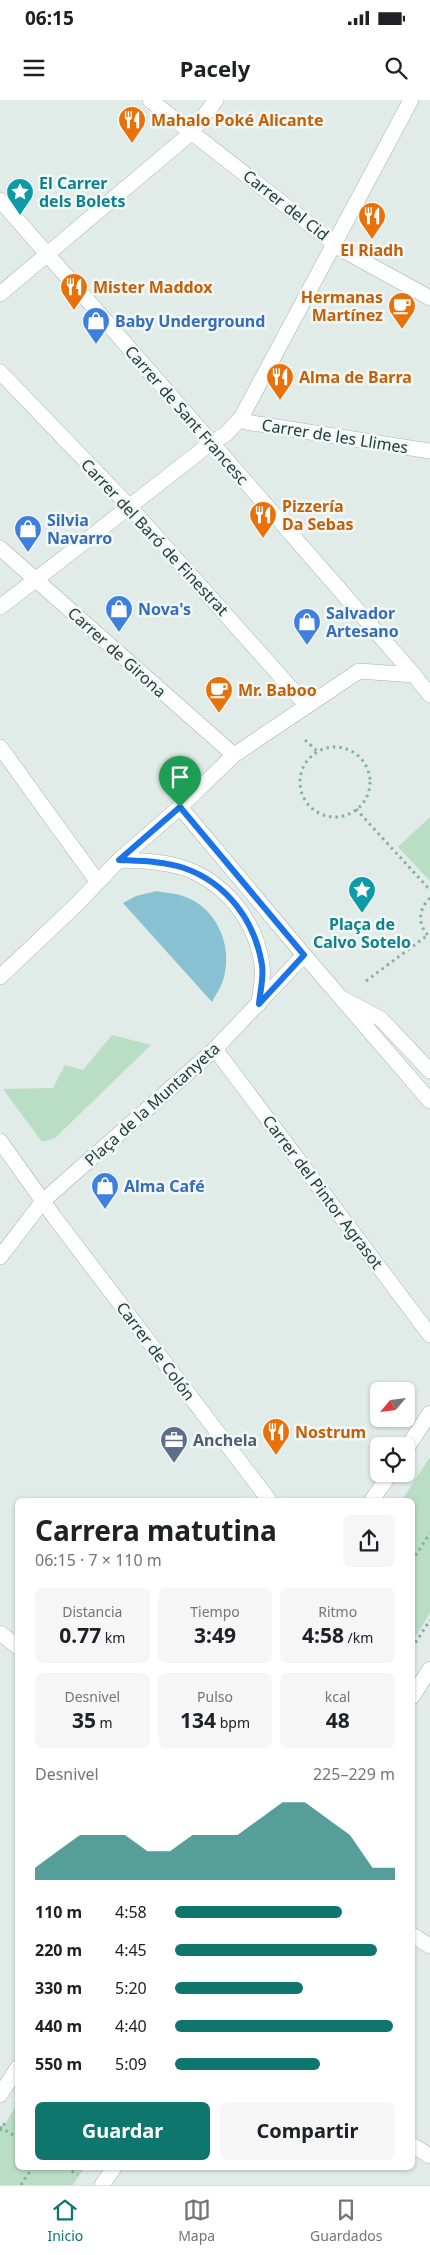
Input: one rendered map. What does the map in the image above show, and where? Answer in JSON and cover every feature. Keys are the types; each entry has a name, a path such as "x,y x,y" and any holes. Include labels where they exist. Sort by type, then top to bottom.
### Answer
{"street":[{"name":"Carrer del Cid","path":"150,100 341,249 430,298"},
{"path":"0,294 191,132 216,100"},
{"path":"0,607 56,566 129,506 226,434 241,418 411,100"},
{"name":"Carrer de Sant Francesc","path":"0,200 414,675"},
{"name":"Carrer del Baró de Finestrat","path":"0,372 129,506 306,705"},
{"name":"Carrer de les Llimes","path":"241,418 246,422 430,451"},
{"name":"Carrer de Girona","path":"0,548 234,755"},
{"path":"0,976 77,904 119,860 180,807 234,755 306,705 359,671 414,675 430,695"},
{"path":"0,747 98,881"},
{"path":"180,807 430,1101"},
{"path":"119,860 154,861 184,868 215,884 237,904 253,931 262,966 259,1004"},
{"name":"Plaça de la Muntanyeta","path":"0,1257 43,1201 216,1049 304,955"},
{"path":"342,998 381,1019 430,1071"},
{"name":"Carrer del Pintor Agrasot","path":"216,1049 430,1335"},
{"path":"0,1142 43,1201"},
{"name":"Carrer de Colón","path":"43,1201 267,1498"},
{"path":"414,1437 430,1413"},
{"path":"373,1498 384,1482"},
{"path":"0,1633 15,1645"},
{"path":"415,1692 430,1669"},
{"path":"415,1937 430,1946"},
{"path":"0,2095 15,2072"},
{"path":"415,2147 430,2156"},
{"path":"102,2185 113,2170"}],"path":[{"path":"305,739 317,751"},
{"path":"328,747 339,747 360,757 366,767 369,784 364,800 347,815 335,817 324,815 306,801 301,791 302,769 308,759 317,751 328,747"},
{"path":"356,809 430,890"},
{"path":"342,998 429,936 423,929 420,913 430,898"},
{"path":"415,1556 430,1533"},
{"path":"415,1643 430,1620"},
{"path":"0,2127 15,2136"},
{"path":"21,2185 31,2170"}],"green space":[{"path":"430,817 430,881 398,847"},
{"path":"112,1035 151,1045 55,1138 42,1142 3,1089 53,1088 65,1065 83,1070"},
{"path":"430,1457 430,1613 415,1638 415,1498 403,1498"},
{"path":"15,2107 15,2170 83,2170 73,2185 0,2185 0,2132"}],"water":[{"path":"157,891 180,895 192,900 212,916 218,927 226,951 226,964 223,980 212,1002 123,903 136,896"}],"place":[{"name":"Mahalo Poké Alicante","path":"132,144"},
{"name":"El Carrer dels Bolets","path":"20,216"},
{"name":"El Riadh","path":"372,240"},
{"name":"Mister Maddox","path":"74,311"},
{"name":"Hermanas Martínez","path":"402,330"},
{"name":"Baby Underground","path":"96,345"},
{"name":"Alma de Barra","path":"280,401"},
{"name":"Pizzería Da Sebas","path":"263,539"},
{"name":"Silvia Navarro","path":"28,553"},
{"name":"Nova's","path":"119,633"},
{"name":"Salvador Artesano","path":"307,646"},
{"name":"Mr. Baboo","path":"219,714"},
{"name":"Plaça de Calvo Sotelo","path":"362,914"},
{"name":"Alma Café","path":"105,1210"},
{"name":"Nostrum","path":"276,1456"},
{"name":"Anchela","path":"174,1464"}],"route":[{"path":"180,807 304,955 259,1004 262,966 253,931 237,904 215,884 184,868 154,861 119,860 180,807"}]}
